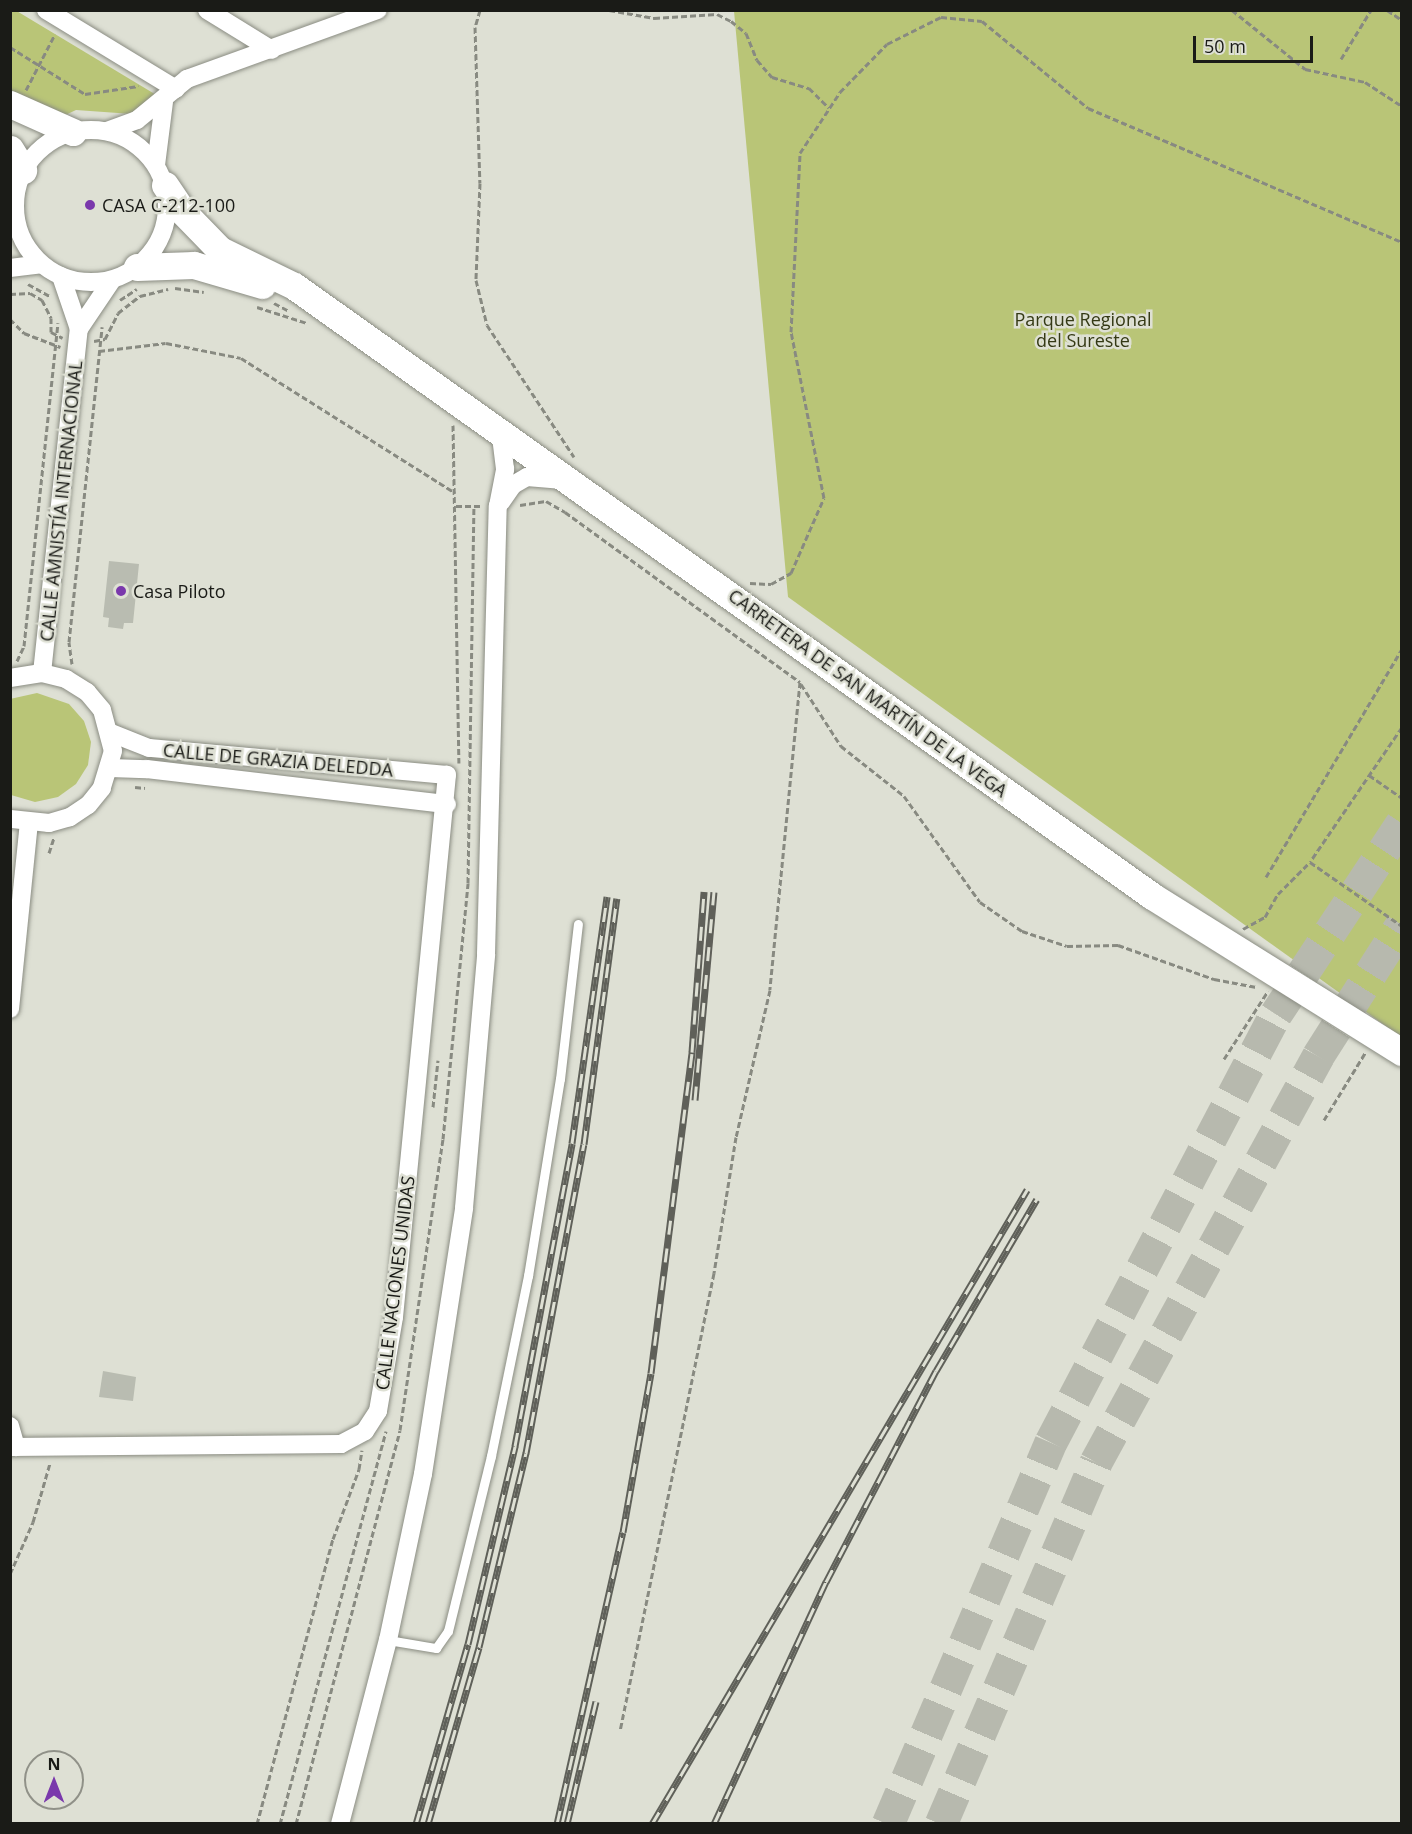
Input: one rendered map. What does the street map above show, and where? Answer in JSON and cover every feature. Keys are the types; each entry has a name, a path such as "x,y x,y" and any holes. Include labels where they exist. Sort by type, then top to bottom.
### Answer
{"street":[{"path":"46,10 154,75 170,96 161,175 168,208 164,231 139,277 84,282 61,276 41,264 23,238 13,211 17,160 73,132 107,131 137,120 170,96 188,79 373,11"},
{"path":"207,10 272,50"},
{"path":"17,99 73,132"},
{"path":"107,131 127,138 161,175"},
{"name":"CARRETERA DE SAN MARTÍN DE LA VEGA","path":"161,175 183,212 219,250 294,286 500,431 578,474 1142,889 1217,937 1273,982 1307,994 1401,1052"},
{"path":"15,275 41,264"},
{"name":"CARRETERA DE SAN MARTÍN DE LA VEGA","path":"139,277 194,265 264,286 343,321"},
{"name":"CALLE AMNISTÍA INTERNACIONAL","path":"42,673 78,339 61,276"},
{"name":"CALLE AMNISTÍA INTERNACIONAL","path":"78,339 112,280"},
{"path":"340,1824 388,1640 440,1382 473,1117 486,954 505,506 506,469 500,431"},
{"path":"505,506 513,485 527,477 578,474"},
{"path":"10,819 49,824 70,817 88,805 102,788 110,768 111,733 102,710 87,692 66,679 42,673 11,673"},
{"name":"CALLE DE GRAZIA DELEDDA","path":"111,733 149,748 447,775"},
{"name":"CALLE DE GRAZIA DELEDDA","path":"110,768 147,769 447,804"},
{"name":"CALLE NACIONES UNIDAS","path":"365,1431 378,1411 394,1317 447,804 447,775"},
{"path":"10,1009 29,823"},
{"path":"10,1426 13,1447 330,1447 365,1431"}],"lane":[{"path":"388,1640 436,1648 448,1631 491,1456 528,1276 560,1079 578,924"}],"path":[{"path":"480,10 475,27 480,183 476,280 487,325 578,474"},
{"path":"609,10 654,18 717,14 724,17 746,33 757,60 772,77 809,88 829,108"},
{"path":"1232,10 1305,69 1365,82 1401,106"},
{"path":"1341,59 1371,10"},
{"path":"1387,10 1401,20"},
{"path":"740,576 750,583 771,584 791,573 824,498 791,332 800,153 829,108 887,44 941,16 982,21 1088,108 1401,242"},
{"path":"17,99 57,31"},
{"path":"10,47 85,94 146,85 154,75"},
{"path":"15,275 40,288 54,304"},
{"path":"116,304 139,277"},
{"path":"57,337 100,342 105,339 118,313 140,296 172,288 214,294"},
{"path":"10,294 30,293 42,300 57,337"},
{"path":"246,303 310,322 269,302"},
{"path":"11,673 24,646 54,346 57,337 57,310"},
{"path":"73,669 69,642 100,342 105,318"},
{"path":"10,319 24,333 54,346 78,339 99,351 166,343 241,358 455,493"},
{"path":"453,421 456,506"},
{"path":"505,506 546,501 565,512 800,682 842,746 904,796 980,902 1022,931 1067,946 1118,945 1214,979 1273,982 1307,994"},
{"path":"1266,877 1401,649"},
{"path":"620,1729 714,1273 736,1137 770,990 800,682"},
{"path":"1217,937 1260,922 1278,894 1310,862 1401,727"},
{"path":"1369,775 1401,798"},
{"path":"1310,862 1401,926"},
{"path":"1224,1059 1273,982"},
{"path":"1324,1120 1375,1035"},
{"path":"257,1824 333,1539 359,1469 365,1431"},
{"path":"10,1574 33,1522 55,1447"}],"green space":[{"path":"15,10 158,96 132,114 76,110 57,119 11,93 11,11"},
{"name":"Parque Regional del Sureste","path":"734,11 1401,11 1401,1037 788,597"},
{"path":"37,693 69,704 84,721 91,742 88,765 76,784 58,797 35,802 11,795 10,699"}],"building":[{"name":"Casa Piloto","path":"109,561 139,564 133,623 124,623 123,629 108,627 109,618 103,617"},
{"path":"103,1371 136,1377 133,1401 99,1397"}],"tunnel":[{"path":"888,1824 1051,1442 1276,1014 1402,823"},
{"path":"941,1824 1096,1462 1318,1056 1402,924"}],"railway":[{"path":"557,1824 623,1532 651,1373 692,1052 704,891"},
{"path":"695,1100 714,892"},
{"path":"416,1824 468,1644 515,1446 572,1143 607,896"},
{"path":"428,1824 479,1647 526,1453 584,1144 617,898"},
{"path":"652,1824 1027,1190"},
{"path":"714,1824 826,1582 936,1371 1037,1199"},
{"path":"567,1824 596,1701"}],"place":[{"name":"CASA C-212-100","path":"90,205"},
{"name":"Casa Piloto","path":"121,591"}]}
